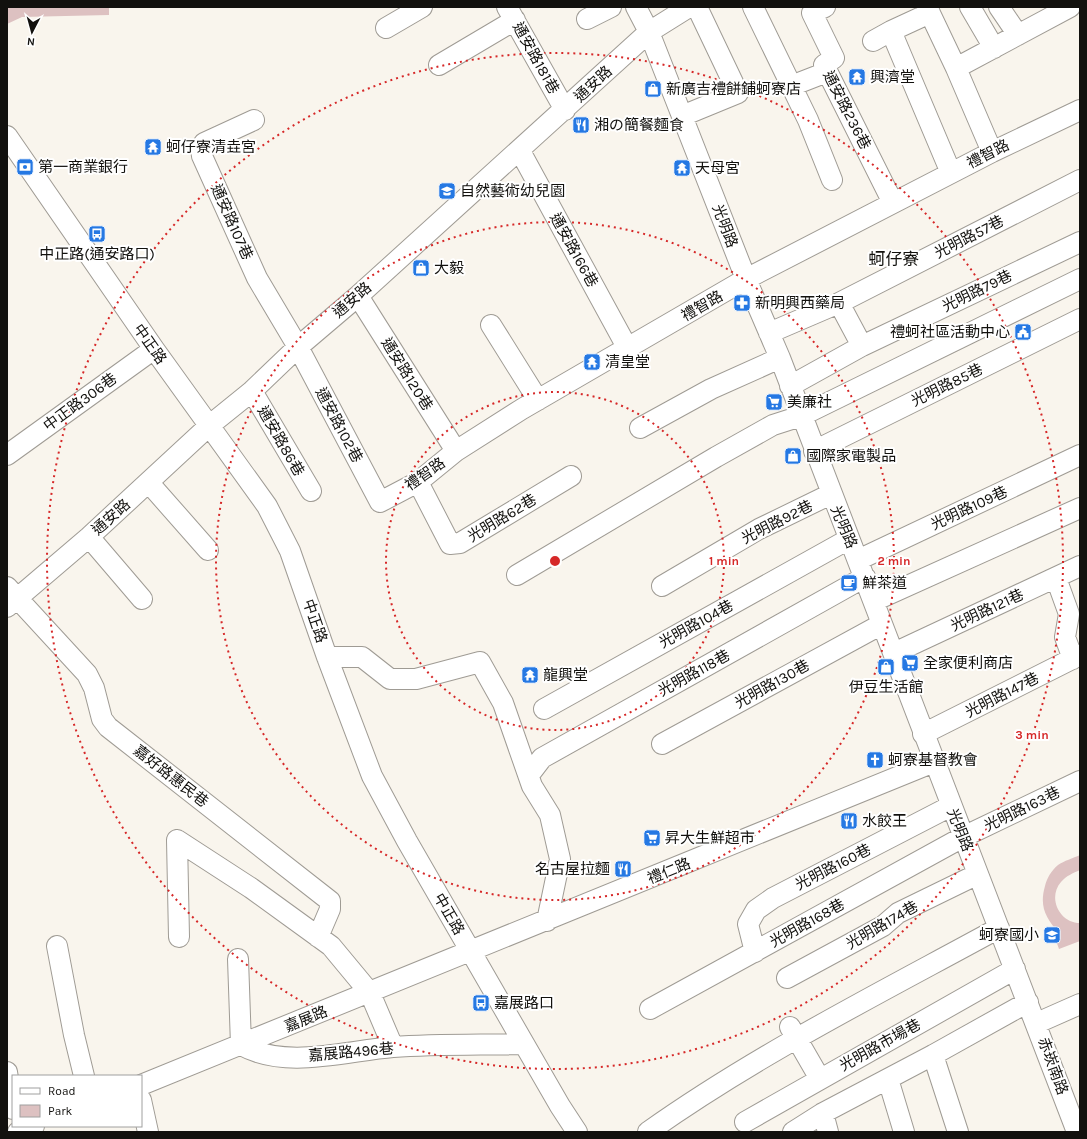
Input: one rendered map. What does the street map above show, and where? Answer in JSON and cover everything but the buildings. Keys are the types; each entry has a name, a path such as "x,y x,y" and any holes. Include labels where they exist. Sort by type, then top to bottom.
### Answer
{"street":[{"path":"386,28 422,7"},
{"path":"587,19 610,7"},
{"name":"光明路","path":"636,7 649,32 746,279 780,358 814,451 894,653 923,734 1037,1023"},
{"name":"通安路","path":"11,597 89,537 210,425 252,391 298,347 358,296 520,151 649,32 689,7"},
{"path":"682,116 738,93 697,7"},
{"path":"753,7 808,120 832,180"},
{"name":"通安路236巷","path":"825,7 812,13 834,58 824,65 893,203"},
{"path":"970,7 994,48"},
{"path":"999,7 1018,35"},
{"path":"956,68 1070,7"},
{"path":"873,41 928,10 956,68 992,152"},
{"path":"439,65 511,14"},
{"name":"通安路181巷","path":"511,14 565,110"},
{"path":"891,31 951,173"},
{"path":"791,86 827,72"},
{"name":"禮智路","path":"380,502 418,482 456,452 538,400 746,279 992,152 1080,110"},
{"name":"通安路107巷","path":"254,120 204,143 201,149 202,156 257,278 298,347"},
{"name":"中正路","path":"7,136 154,349 267,506 287,544 327,657 372,776 407,842 470,952 577,1132"},
{"name":"通安路166巷","path":"520,151 628,349"},
{"name":"光明路57巷","path":"769,333 839,304 1080,180"},
{"name":"光明路79巷","path":"790,386 862,346 1080,242"},
{"path":"517,576 773,425 801,416 1080,279"},
{"name":"通安路120巷","path":"358,296 456,452"},
{"path":"839,304 862,346"},
{"name":"光明路85巷","path":"814,451 1080,319"},
{"path":"491,325 538,400"},
{"name":"通安路102巷","path":"298,347 380,502"},
{"name":"中正路306巷","path":"7,455 154,349"},
{"path":"640,428 711,389 780,358"},
{"name":"通安路86巷","path":"252,391 311,491"},
{"name":"光明路109巷","path":"862,569 1080,455"},
{"name":"光明路62巷","path":"418,482 450,544 460,543 571,476"},
{"path":"149,483 208,550"},
{"name":"光明路92巷","path":"662,586 759,529 831,494"},
{"path":"874,602 1080,508"},
{"path":"89,537 142,599"},
{"name":"光明路104巷","path":"544,709 849,538"},
{"name":"光明路121巷","path":"894,653 1080,566"},
{"name":"光明路118巷","path":"529,775 542,758 862,569"},
{"path":"1056,578 1069,614 1065,637 1076,657"},
{"name":"嘉好路惠民巷","path":"11,597 87,674 94,688 102,719 108,727 330,901 330,909 318,937"},
{"name":"光明路130巷","path":"662,744 882,624"},
{"path":"327,657 362,657 390,679 416,679 480,662 502,703 532,786 550,815 560,851 560,859 547,921"},
{"name":"光明路147巷","path":"923,734 1076,657"},
{"name":"禮仁路","path":"470,952 934,762"},
{"name":"光明路163巷","path":"963,837 1080,781"},
{"name":"光明路160巷","path":"755,952 748,924 756,910 773,898 951,806"},
{"name":"光明路168巷","path":"650,1009 963,837"},
{"path":"179,937 176,840 251,888 332,946 370,993 393,1047"},
{"name":"光明路174巷","path":"787,978 883,926 898,913 978,874"},
{"path":"648,1132 793,1033 999,928"},
{"path":"57,946 74,1035 84,1075"},
{"name":"嘉展路","path":"142,1085 470,952"},
{"path":"238,959 241,1045"},
{"name":"光明路市場巷","path":"745,1122 1015,969"},
{"path":"793,1132 822,1113 933,1055 1028,1002"},
{"path":"1037,1023 1080,1004"},
{"name":"赤崁南路","path":"1037,1023 1077,1132"},
{"path":"793,1033 820,1079"},
{"name":"嘉展路496巷","path":"241,1045 255,1052 272,1055 325,1057 393,1047 524,1044"},
{"path":"933,1055 958,1132"},
{"path":"7,1072 12,1103"},
{"path":"888,1079 904,1132"},
{"path":"142,1105 148,1132"},
{"path":"822,1113 828,1132"},
{"path":"17,1132 31,1127"}],"green space":[{"path":"7,7 109,7 109,15 22,17 7,24"},
{"path":"1080,855 1080,870 1061,882 1055,895 1058,908 1062,914 1073,922 1080,923 1080,941 1059,949 1054,935 1059,933 1050,922 1045,912 1043,906 1043,893 1047,880 1053,870 1058,865"}],"place":[{"name":"興濟堂","path":"857,77"},
{"name":"新廣吉禮餅鋪蚵寮店","path":"653,89"},
{"name":"湘の簡餐麵食","path":"581,125"},
{"name":"蚵仔寮清垚宮","path":"153,147"},
{"name":"第一商業銀行","path":"25,167"},
{"name":"天母宮","path":"682,168"},
{"name":"自然藝術幼兒園","path":"447,191"},
{"name":"中正路(通安路口)","path":"97,234"},
{"name":"大毅","path":"421,268"},
{"name":"新明興西藥局","path":"742,303"},
{"name":"禮蚵社區活動中心","path":"1023,332"},
{"name":"清皇堂","path":"592,362"},
{"name":"美廉社","path":"774,402"},
{"name":"國際家電製品","path":"793,456"},
{"name":"鮮茶道","path":"849,583"},
{"name":"全家便利商店","path":"910,663"},
{"name":"伊豆生活館","path":"886,667"},
{"name":"龍興堂","path":"530,675"},
{"name":"蚵寮基督教會","path":"875,760"},
{"name":"水餃王","path":"849,821"},
{"name":"昇大生鮮超市","path":"652,838"},
{"name":"名古屋拉麵","path":"623,869"},
{"name":"蚵寮國小","path":"1052,935"},
{"name":"嘉展路口","path":"481,1003"}],"district":[{"name":"蚵仔寮","path":"894,259"}]}
